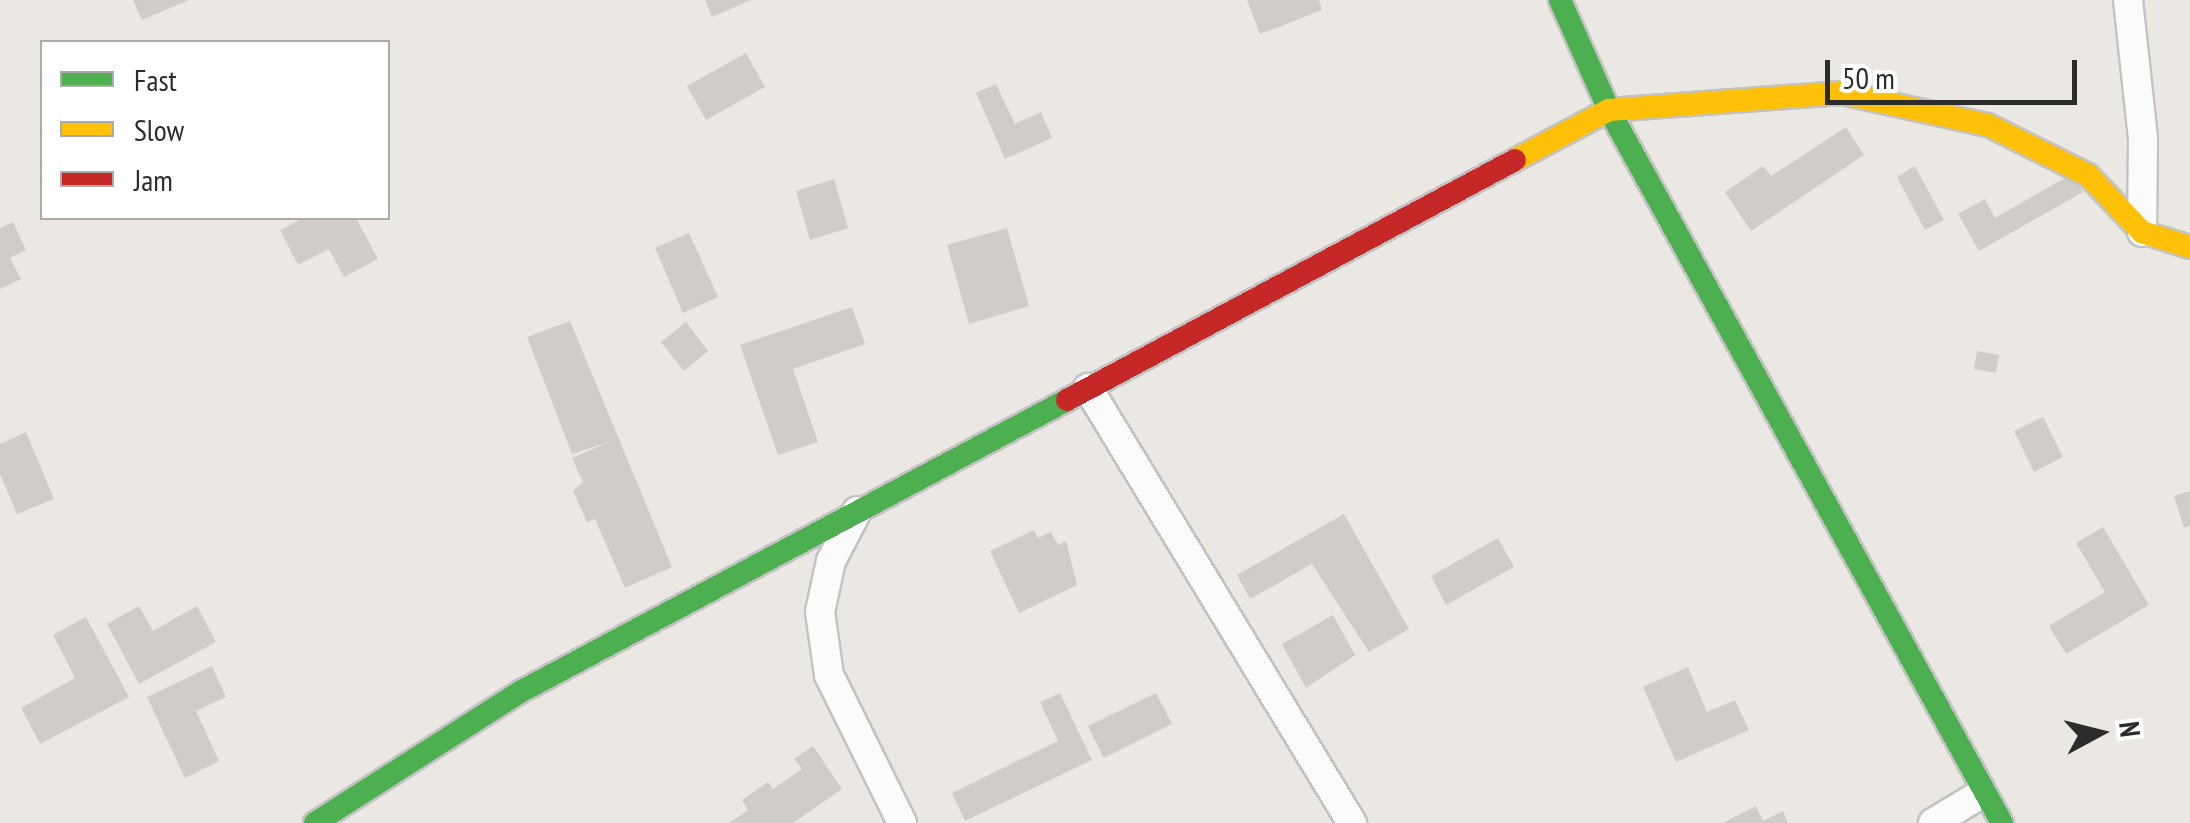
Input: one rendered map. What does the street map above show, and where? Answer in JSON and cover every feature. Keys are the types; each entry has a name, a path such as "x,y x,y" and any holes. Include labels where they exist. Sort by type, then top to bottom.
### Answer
{"street":[{"path":"1560,0 1609,110 1981,794 2002,823"},
{"path":"2128,0 2143,138 2142,232"},
{"path":"315,823 520,692 860,505 1609,110 1841,92 1970,120 2088,175 2142,232 2190,246"},
{"path":"1088,388 1352,823"},
{"path":"860,505 831,562 822,628 829,676 902,823"},
{"path":"1933,823 1981,794"}],"building":[{"path":"133,0 189,0 142,20"},
{"path":"705,0 751,0 712,17"},
{"path":"1247,0 1319,0 1322,10 1260,34"},
{"path":"746,53 765,87 706,120 687,86"},
{"path":"996,84 1015,124 1041,112 1052,138 1005,159 976,93"},
{"path":"1846,127 1864,155 1751,231 1725,192 1763,166 1771,176"},
{"path":"1915,166 1944,220 1925,230 1897,177"},
{"path":"2073,173 2083,192 1979,251 1958,214 1985,199 1995,218"},
{"path":"834,179 848,228 810,240 796,191"},
{"path":"300,220 357,220 378,259 344,277 329,249 298,265 280,230"},
{"path":"13,222 26,250 10,258 21,279 0,289 0,228"},
{"path":"1007,228 1029,306 969,324 947,245"},
{"path":"689,233 718,297 683,313 655,248"},
{"path":"852,307 865,344 793,369 818,442 778,455 740,345"},
{"path":"570,321 672,567 625,588 595,519 587,522 573,491 583,482 572,458 609,442 572,454 527,337"},
{"path":"686,322 708,351 684,371 661,342"},
{"path":"1977,351 1999,355 1996,373 1974,369"},
{"path":"2043,417 2063,457 2034,472 2014,431"},
{"path":"26,432 54,499 17,514 0,474 0,444"},
{"path":"2190,491 2190,526 2184,528 2174,496"},
{"path":"1344,514 1409,629 1369,652 1312,564 1250,599 1237,575"},
{"path":"2103,527 2149,605 2066,654 2049,626 2105,592 2076,543"},
{"path":"1034,530 1038,538 1051,532 1058,545 1066,541 1077,585 1019,613 990,551"},
{"path":"1498,538 1514,567 1446,605 1431,576"},
{"path":"139,606 153,631 197,606 216,642 139,684 107,624"},
{"path":"1333,615 1355,655 1306,688 1282,644"},
{"path":"86,617 129,697 40,744 21,708 75,678 53,635"},
{"path":"212,666 226,697 196,711 219,761 185,778 147,697"},
{"path":"1688,667 1707,712 1735,700 1749,730 1676,762 1643,687"},
{"path":"1060,693 1092,760 965,821 952,793 1058,741 1040,702"},
{"path":"1156,693 1172,724 1104,758 1088,726"},
{"path":"813,746 842,789 793,823 729,823 748,810 742,800 768,782 773,789 802,769 794,759"},
{"path":"1756,806 1763,821 1783,811 1788,823 1723,823"}],"traffic: fast":[{"path":"1560,0 1609,110 2002,823"},
{"path":"315,823 520,692 1067,400"}],"traffic: slow":[{"path":"1515,160 1609,110 1841,93 1988,125 2088,175 2142,232 2190,247"}],"traffic: jam":[{"path":"1067,400 1515,160"}]}
